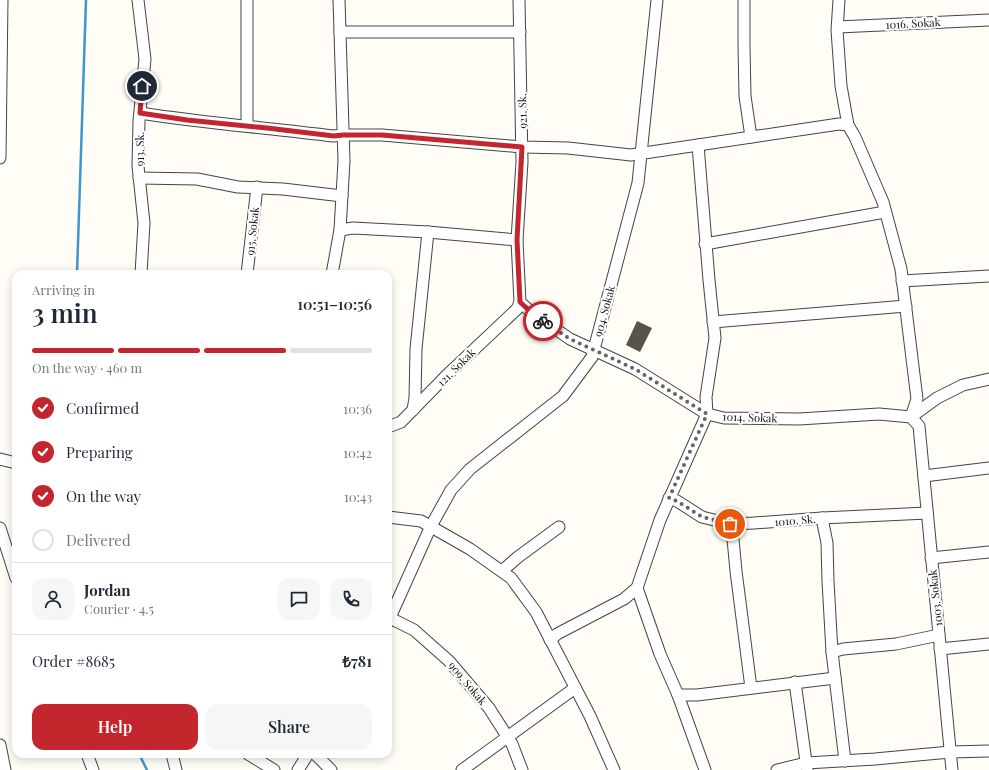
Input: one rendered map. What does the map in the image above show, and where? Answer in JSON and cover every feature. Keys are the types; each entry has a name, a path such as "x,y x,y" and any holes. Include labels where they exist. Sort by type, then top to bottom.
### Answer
{"street":[{"path":"0,158 2,0"},
{"name":"913. Sk.","path":"138,0 145,59 140,113 138,166 144,223 141,270"},
{"path":"247,0 247,126"},
{"path":"333,270 340,230 344,161 339,0"},
{"name":"921. Sk.","path":"519,0 522,147 517,240 520,302"},
{"name":"904. Sokak","path":"392,612 431,526 451,490 470,468 563,396 592,357 638,183 657,0"},
{"path":"744,0 745,96 751,137"},
{"path":"839,0 838,27 841,86 848,124 883,202 901,269 917,399 911,417"},
{"name":"1016. Sokak","path":"838,27 989,20"},
{"path":"340,32 520,32"},
{"path":"140,113 187,120 334,136 382,135 522,147 568,148 631,155 839,124 848,124"},
{"path":"550,640 557,634 624,599 637,588 660,520 707,414 706,397 715,338 705,244 698,145"},
{"path":"139,178 197,179 238,187 257,187 342,196"},
{"name":"915. Sokak","path":"247,270 257,187"},
{"path":"705,244 885,212"},
{"path":"340,230 353,228 428,232 517,240"},
{"path":"413,410 415,398 416,349 428,232"},
{"path":"902,281 989,276"},
{"path":"520,302 532,313 570,339 594,349"},
{"name":"121. Sokak","path":"392,425 401,422 451,371 517,309 520,302"},
{"path":"713,322 906,306"},
{"name":"1014. Sokak","path":"594,349 635,369 707,414 724,418 799,419 879,414 911,417"},
{"path":"911,417 937,398 963,385 989,379"},
{"name":"1003. Sokak","path":"911,417 919,426 952,770"},
{"path":"0,459 12,462"},
{"path":"924,476 989,468"},
{"name":"1010. Sk.","path":"669,498 677,501 702,517 730,524 754,524 822,518 927,513"},
{"path":"392,517 421,521 431,526 470,549 511,578 536,612 590,716 614,770"},
{"path":"822,518 827,543 832,652 845,761"},
{"path":"730,524 751,688"},
{"path":"502,571 518,557 559,527"},
{"path":"0,528 12,566"},
{"path":"931,558 989,552"},
{"path":"637,588 660,654 678,695 705,770"},
{"name":"909. Sokak","path":"392,620 414,630 449,661 489,708 512,744 522,770"},
{"path":"832,652 843,649 896,644 939,635"},
{"path":"940,649 989,644"},
{"path":"678,695 697,695 835,678"},
{"path":"795,682 806,766"},
{"path":"462,770 575,688"},
{"path":"0,745 5,770"},
{"path":"777,770 845,761 950,752 989,751"},
{"path":"88,758 93,770"},
{"path":"173,758 176,770"},
{"path":"254,758 274,770"},
{"path":"298,770 306,758"},
{"path":"319,758 331,770"}],"building":[{"path":"637,321 652,328 640,352 626,345"}],"waterway":[{"path":"77,270 86,0"},
{"path":"141,758 147,770"}],"way so far":[{"path":"543,321 570,339 635,369 707,414 669,498 677,501 702,517 730,524"}],"route":[{"path":"142,86 140,113 171,118 334,136 382,135 522,147 517,240 518,289 520,302 543,321"}]}
